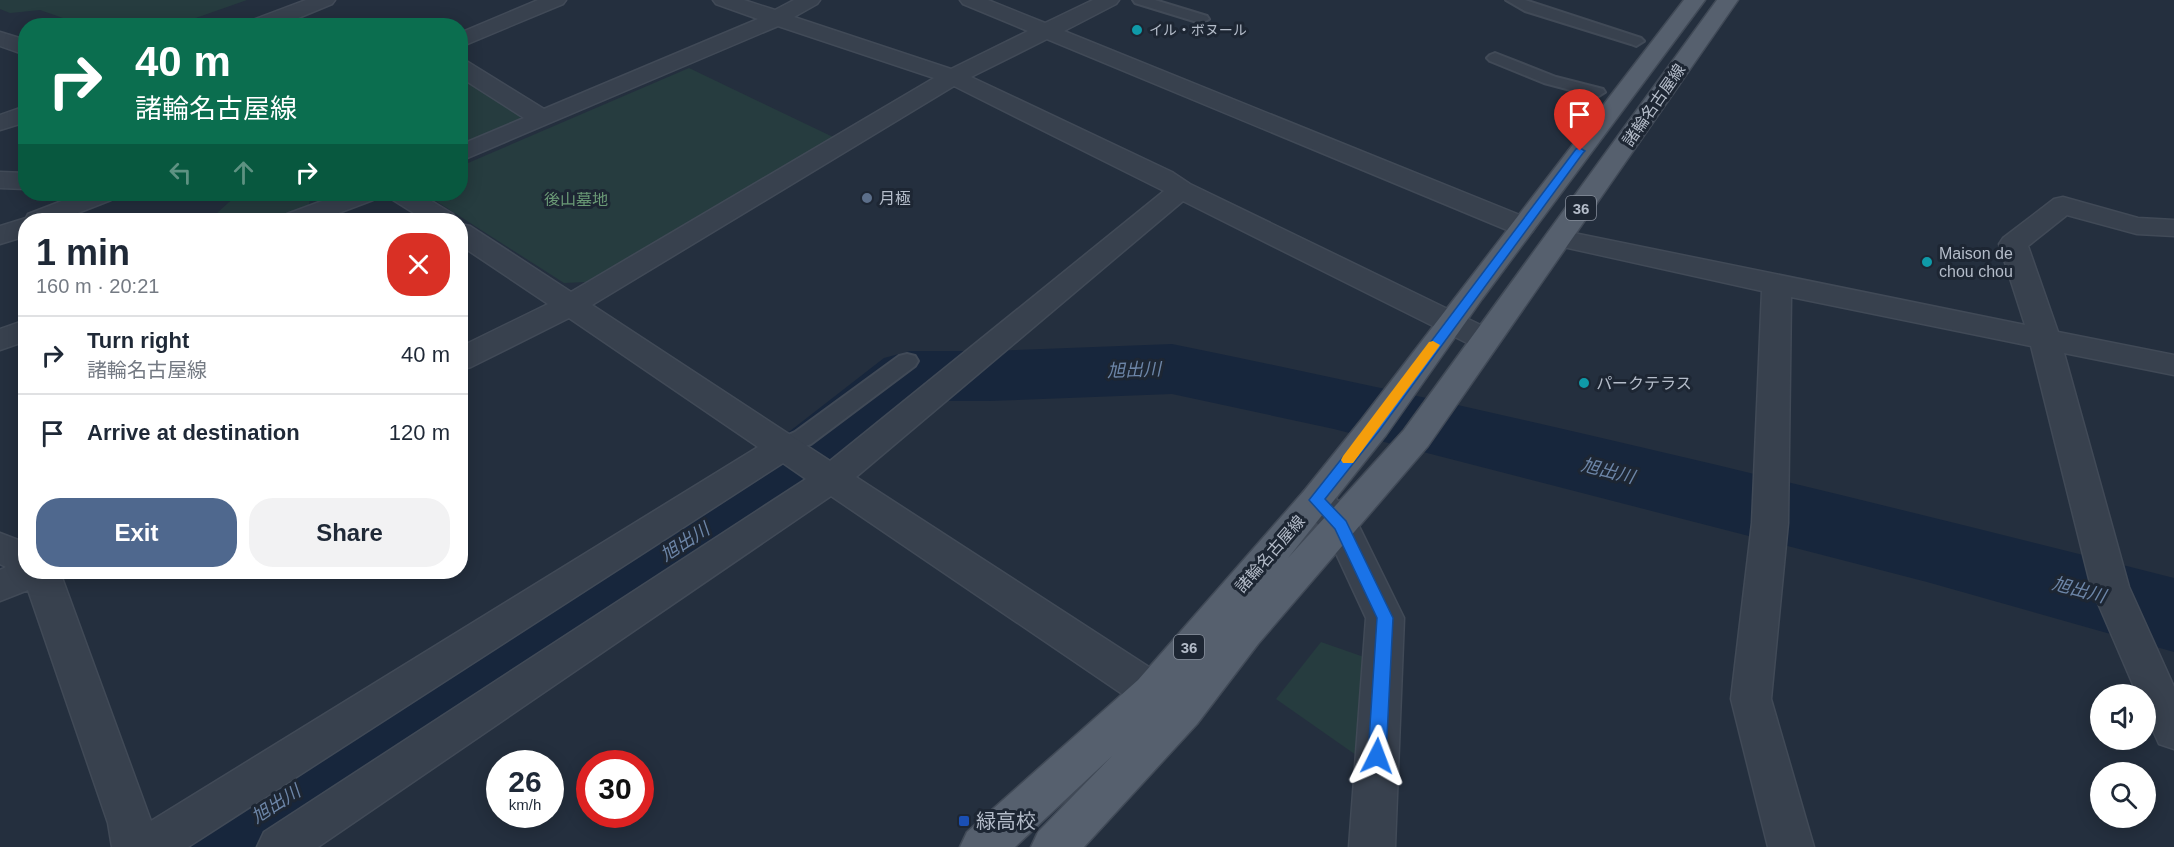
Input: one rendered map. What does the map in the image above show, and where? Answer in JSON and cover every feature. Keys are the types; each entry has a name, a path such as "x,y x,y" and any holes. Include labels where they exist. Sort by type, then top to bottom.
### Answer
{"main road":[{"name":"諸輪名古屋線","path":"983,847 1167,701 1244,633 1328,513 1382,416 1522,226 1695,0"},
{"name":"諸輪名古屋線","path":"1328,513 1424,427 1484,339 1559,238 1728,0"},
{"name":"諸輪名古屋線","path":"1054,847 1167,701"}],"street":[{"path":"279,18 325,0"},
{"path":"468,38 556,0"},
{"path":"723,0 953,77 1163,178 1181,190 1484,339"},
{"path":"468,151 777,18 810,0"},
{"path":"970,0 1522,226"},
{"path":"468,356 571,305 953,77 1109,0"},
{"path":"0,39 18,45"},
{"path":"468,72 543,119"},
{"path":"0,123 18,116"},
{"path":"0,180 18,181"},
{"path":"149,847 956,376 1181,190"},
{"path":"55,213 85,201"},
{"path":"315,213 346,201"},
{"path":"413,201 432,213"},
{"path":"2174,228 2137,226 2063,205 2013,244 2045,339 2116,601 2174,731"},
{"path":"0,236 18,229"},
{"path":"468,237 1167,701"},
{"path":"1559,238 1777,285 2174,365"},
{"path":"1777,285 1770,511 1750,699 1791,847"},
{"path":"0,340 18,333"},
{"path":"280,847 806,462"},
{"path":"1328,513 1385,618 1372,847"},
{"path":"0,547 18,556"},
{"path":"0,586 18,578"},
{"path":"43,579 129,823 135,847"}],"lane":[{"path":"1140,0 1202,19"},
{"path":"1513,0 1530,8 1636,41"},
{"path":"1495,58 1550,80 1597,92"},
{"path":"806,462 803,438 908,361"}],"green space":[{"path":"0,0 247,0 196,18 63,18 40,10 10,13 0,9"},
{"name":"後山墓地","path":"689,68 833,137 586,282 564,283 468,222 468,213 455,213 436,201 468,201 468,163"},
{"path":"468,78 522,112 519,121 468,143"},
{"path":"230,201 310,201 309,208 296,213 217,213"},
{"path":"1321,642 1364,657 1356,755 1276,699"}],"waterway":[{"name":"旭出川","path":"208,847 788,476 910,376 989,376 1172,369 1334,403 1927,549 2174,615"}],"slow traffic":[{"path":"1348,460 1433,345"}],"place":[{"name":"イル・ボヌール","path":"1137,30"},
{"name":"月極","path":"867,198"},
{"name":"Maison de chou chou","path":"1927,262"},
{"name":"パークテラス","path":"1584,383"},
{"name":"緑高校","path":"964,821"}],"route":[{"path":"1377,756 1385,618 1341,525 1316,500 1374,427 1580,151"}]}
